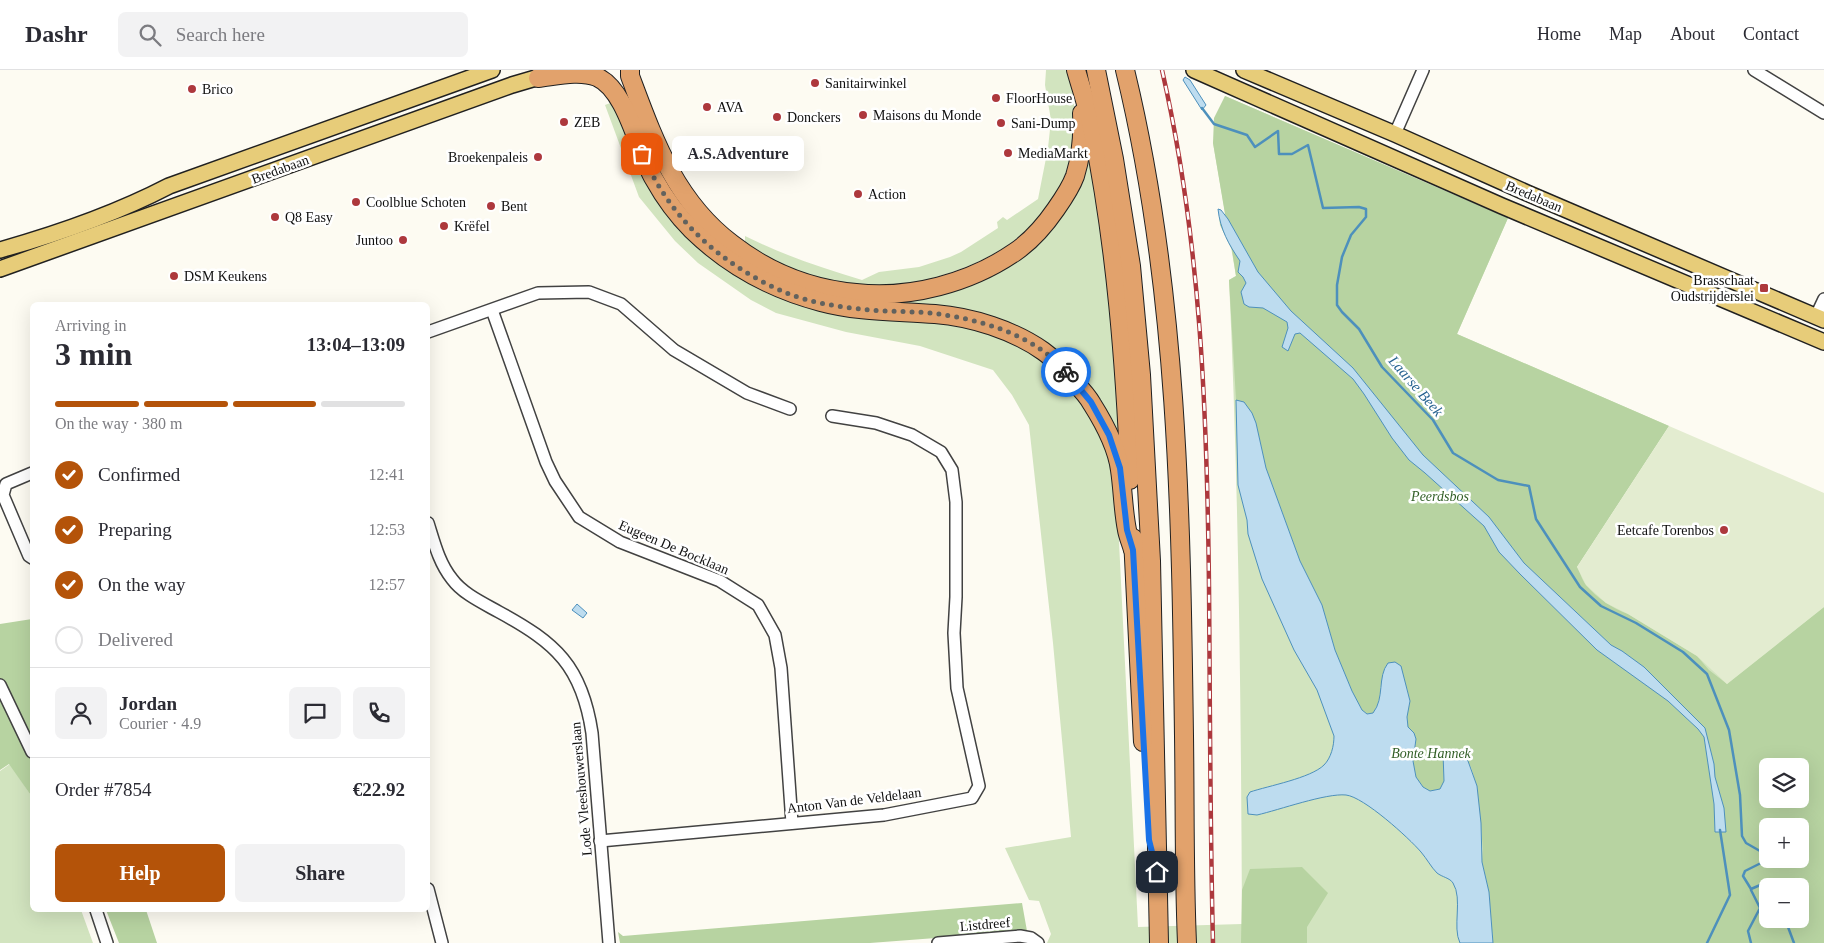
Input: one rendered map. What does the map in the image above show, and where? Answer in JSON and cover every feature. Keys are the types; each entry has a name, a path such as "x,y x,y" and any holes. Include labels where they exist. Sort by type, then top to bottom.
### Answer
{"highway":[{"path":"630,70 632,83 664,161 688,200 706,222 731,244 759,263 786,276 818,287 857,294 924,290 962,279 1016,252 1043,227 1075,176 1082,125 1078,77"},
{"path":"1096,70 1114,160 1129,257 1141,375 1151,561 1159,943"},
{"path":"538,78 578,74 597,77 608,84 622,103 654,179 676,211 707,244 741,270 782,291 823,303 870,310 938,314 985,324 1025,340 1044,352 1063,368 1091,402 1109,435 1120,468 1127,530 1133,550"},
{"path":"1126,75 1143,151 1161,264 1172,362 1180,548 1187,943"},
{"path":"1078,77 1093,133 1115,270 1126,377 1133,550 1149,840 1157,872"}],"main road":[{"name":"Bredabaan","path":"0,250 123,208 169,186 492,70"},
{"name":"Bredabaan","path":"0,269 512,85 560,70"},
{"name":"Bredabaan","path":"1194,70 1502,206 1824,342"},
{"name":"Bredabaan","path":"1244,70 1820,318"},
{"path":"222,167 214,173 213,182 215,186 226,189"}],"street":[{"path":"1244,70 1249,93"},
{"path":"1398,127 1423,70"},
{"path":"1754,70 1824,113"},
{"path":"430,331 538,294 589,292 621,304 674,350 747,393 790,409"},
{"path":"1820,318 1824,299"},
{"name":"Eugeen De Bocklaan","path":"492,310 546,462 555,481 580,517 620,542 720,581 758,605 775,635 781,668 792,824"},
{"name":"Anton Van de Veldelaan","path":"600,841 884,815 972,798 979,786 958,688 954,633 956,502 952,470 941,452 912,435 876,423 832,416"},
{"path":"30,474 6,484 2,495 30,557"},
{"name":"Lode Vleeshouwerslaan","path":"430,529 443,565 452,580 468,593 521,624 552,646 572,668 584,696 589,714 609,943"},
{"path":"0,685 30,748"},
{"path":"430,897 442,943"},
{"path":"97,912 106,943"},
{"name":"Listdreef","path":"938,943 1020,936 1028,936 1036,941"}],"green space":[{"path":"1046,70 1068,70 1074,105 1074,138 1067,168 1055,195 1038,219 1015,240 987,257 955,271 919,282 891,286 862,285 827,280 810,275 777,262 745,244 745,236 803,261 862,280 879,272 919,267 961,252 998,228 997,222 1003,217 1007,220 1038,199 1048,148 1051,120 1045,85"},
{"name":"Peerdsbos","path":"1225,96 1508,218 1457,334 1669,426 1577,567 1824,599 1824,943 1047,943 1051,934 1039,901 1029,900 1005,848 1071,837 1053,643 1029,425 1012,395 993,370 920,346 846,332 776,313 751,300 698,263 675,241 639,197 605,105 613,102 685,232 933,322 978,330 1010,341 1034,354 1047,364 1059,374 1080,399 1107,448 1117,501 1138,927 1242,924 1239,602 1229,280 1236,276 1213,143"},
{"name":"Peerdsbos","path":"1225,96 1508,218 1457,334 1669,426 1577,567 1583,581 1600,598 1697,656 1709,670 1727,684 1824,607 1824,943 1493,943 1489,892 1482,862 1483,849 1477,786 1470,766 1462,757 1446,750 1443,753 1444,782 1440,789 1430,791 1423,787 1416,777 1413,761 1416,739 1414,733 1408,727 1407,717 1410,701 1407,688 1381,682 1378,702 1373,713 1367,714 1362,710 1335,650 1322,605 1300,561 1266,468 1256,423 1244,402 1236,400 1229,280 1236,276 1232,250 1220,225 1219,215 1225,214 1213,143 1214,118"},
{"path":"1088,150 1103,238 1123,451 1115,437 1017,331 866,305 878,298 1020,252"},
{"path":"1669,426 1824,493 1824,607 1727,684 1697,656 1628,614 1606,603 1586,585 1577,567"},
{"path":"30,619 30,794 9,764 0,770 0,624"},
{"path":"10,764 30,794 30,912 82,912 93,943 0,943 0,771"},
{"path":"1302,867 1328,893 1307,927 1307,943 1241,943 1242,890 1250,869"},
{"path":"1022,903 1027,931 870,943 620,943 618,932 623,936"},
{"path":"107,912 147,912 157,943 119,943"}],"water":[{"path":"1185,77 1190,80 1206,105 1202,110 1183,80"},
{"path":"1218,209 1228,219 1258,272 1291,311 1353,368 1423,455 1489,517 1524,563 1611,645 1644,667 1705,728 1714,764 1715,777 1724,808 1726,832 1715,832 1714,804 1704,737 1698,729 1668,701 1597,650 1520,574 1499,552 1484,526 1409,460 1353,379 1300,333 1295,334 1288,351 1282,347 1288,328 1287,322 1263,308 1249,307 1244,304 1241,292 1246,283 1238,272 1240,261 1226,236"},
{"path":"1236,400 1244,402 1252,413 1266,468 1300,561 1322,605 1335,650 1362,710 1367,714 1373,713 1379,701 1385,669 1388,663 1395,662 1401,666 1410,701 1407,717 1408,727 1414,733 1416,739 1413,761 1416,777 1423,787 1430,791 1440,789 1444,781 1443,753 1446,750 1463,756 1468,761 1477,786 1481,823 1482,862 1489,892 1493,943 1460,943 1457,929 1457,897 1453,883 1437,873 1421,852 1397,828 1354,797 1337,795 1302,802 1257,815 1248,814 1247,797 1250,792 1300,778 1318,770 1324,765 1330,755 1334,736 1317,690 1294,650 1262,579 1248,534 1247,520 1238,485"},
{"path":"577,604 587,613 583,618 572,610"}],"waterway":[{"name":"Laarse Beek","path":"1202,108 1214,124 1247,135 1255,147 1278,131 1279,154 1292,154 1308,145 1323,208 1359,207 1366,209 1366,217 1351,235 1342,257 1337,285 1337,305 1359,329 1382,367 1433,420 1453,453 1498,480 1529,486 1536,519 1580,587 1601,606 1636,623 1683,652 1707,674 1729,730 1740,795 1742,836 1746,843 1760,851 1763,858 1761,863 1745,871 1743,876 1751,889 1759,886"},
{"path":"1707,943 1730,895 1720,830"},
{"path":"1751,890 1760,908 1748,931 1751,943"},
{"name":"Laarse Beek","path":"1788,928 1794,943"}],"railway":[{"path":"1162,70 1186,198 1204,391 1208,521 1213,943"}],"way so far":[{"path":"642,154 654,179 691,229 724,258 741,270 782,291 823,303 870,310 938,314 985,324 1025,340 1044,352 1066,372"}],"place":[{"name":"Sanitairwinkel","path":"815,83"},
{"name":"Brico","path":"192,89"},
{"name":"FloorHouse","path":"996,98"},
{"name":"AVA","path":"707,107"},
{"name":"Maisons du Monde","path":"863,115"},
{"name":"Donckers","path":"777,117"},
{"name":"ZEB","path":"564,122"},
{"name":"Sani-Dump","path":"1001,123"},
{"name":"MediaMarkt","path":"1008,153"},
{"name":"A.S.Adventure","path":"642,154"},
{"name":"Broekenpaleis","path":"538,157"},
{"name":"Action","path":"858,194"},
{"name":"Coolblue Schoten","path":"356,202"},
{"name":"Bent","path":"491,206"},
{"name":"Q8 Easy","path":"275,217"},
{"name":"Krëfel","path":"444,226"},
{"name":"Juntoo","path":"403,240"},
{"name":"DSM Keukens","path":"174,276"},
{"name":"Brasschaat Oudstrijderslei","path":"1764,288"},
{"name":"Eetcafe Torenbos","path":"1724,530"}],"route":[{"path":"1066,372 1091,402 1109,435 1120,468 1127,530 1133,550 1149,840 1157,872"}],"park label":[{"name":"Bonte Hannek","path":"1431,753"}]}
